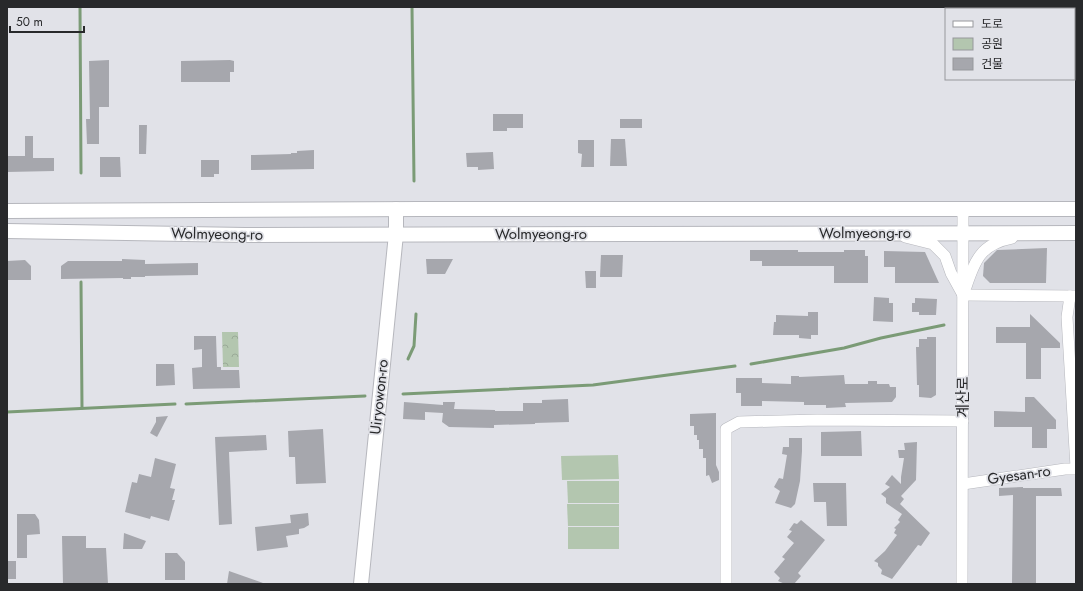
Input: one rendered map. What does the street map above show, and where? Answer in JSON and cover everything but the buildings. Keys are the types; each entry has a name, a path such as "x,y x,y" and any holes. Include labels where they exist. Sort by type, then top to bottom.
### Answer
{"street":[{"name":"Wolmyeong-ro","path":"7,211 396,209 1076,209"},
{"name":"Uiryowon-ro","path":"360,584 396,234 396,209"},
{"name":"계산로","path":"962,584 963,210"},
{"name":"Wolmyeong-ro","path":"7,231 246,235 1076,233"},
{"path":"884,233 933,244 945,256 951,273 963,295"},
{"path":"963,295 972,268 979,256 995,243 1012,238 1015,233"},
{"path":"963,295 1073,296 1067,317 1076,468"},
{"path":"726,584 726,429 739,422 816,420 963,420"},
{"name":"Gyesan-ro","path":"963,484 1076,468"}],"green space":[{"path":"222,332 238,332 239,367 223,367"},
{"path":"618,455 619,479 562,480 561,456"},
{"path":"567,481 619,481 619,503 568,503"},
{"path":"567,504 619,504 619,526 568,526"},
{"path":"568,527 619,527 619,549 568,549"}],"waterway":[{"path":"80,7 81,173"},
{"path":"412,7 414,181"},
{"path":"1076,7 1076,30"},
{"path":"81,282 82,408"},
{"path":"408,359 414,346 416,314"},
{"path":"751,364 844,348 881,338 944,325"},
{"path":"403,394 593,385 735,366"},
{"path":"186,404 365,396"},
{"path":"7,412 175,404"}]}
